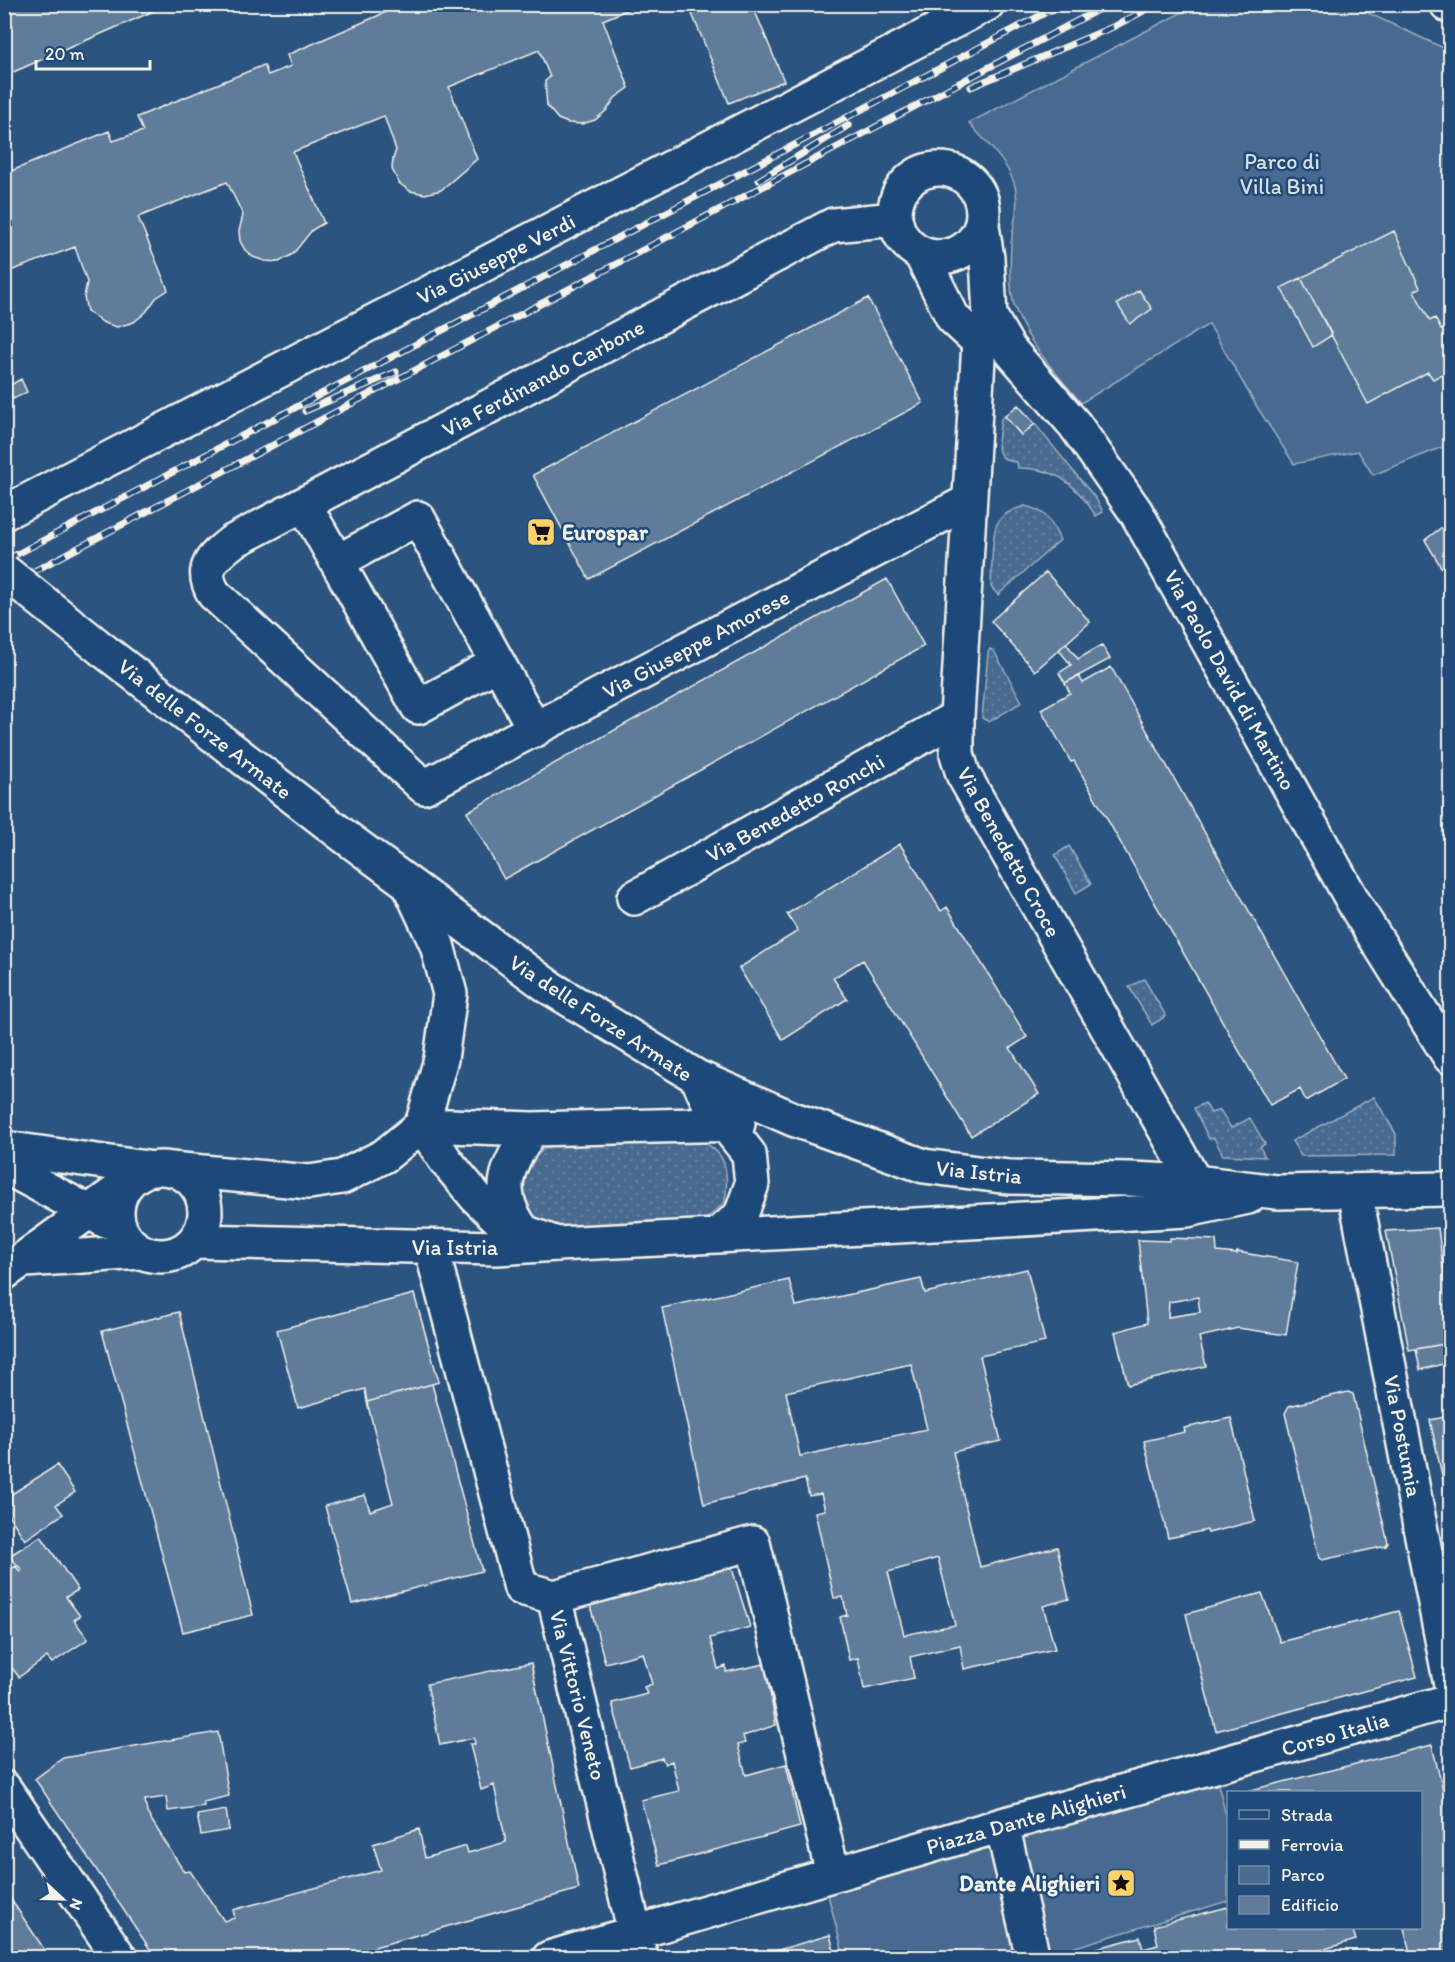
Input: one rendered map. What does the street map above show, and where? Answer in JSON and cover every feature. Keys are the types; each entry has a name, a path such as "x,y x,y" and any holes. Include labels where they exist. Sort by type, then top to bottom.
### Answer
{"street":[{"name":"Via Giuseppe Verdi","path":"6,506 987,4"},
{"path":"936,168 950,170 963,175 974,184 981,197 984,211 982,226 975,239 965,250 951,256 936,257 921,254 909,246 900,234 895,219 895,204 901,190 910,179 936,168"},
{"name":"Via Ferdinando Carbone","path":"424,788 214,594 208,584 207,571 211,559 232,542 833,225 895,219"},
{"name":"Via Benedetto Croce","path":"982,226 987,258 984,329 969,501 957,754 963,774 1196,1182"},
{"path":"921,254 953,318 984,329"},
{"name":"Via Paolo David di Martino","path":"984,329 1009,349 1075,425 1136,512 1358,910 1450,1057"},
{"name":"Via Giuseppe Amorese","path":"424,788 969,501"},
{"path":"304,504 418,707 498,663"},
{"path":"337,562 418,518 535,730"},
{"name":"Via delle Forze Armate","path":"4,571 344,836 549,987 697,1077 722,1125"},
{"name":"Via Benedetto Ronchi","path":"634,898 957,717"},
{"name":"Via delle Forze Armate","path":"408,883 437,945 450,994 441,1059 422,1125"},
{"name":"Via Istria","path":"697,1077 793,1119 924,1166 1010,1177 1196,1182 1277,1192 1450,1190"},
{"path":"4,1148 150,1174 309,1182 342,1177 384,1156 422,1125 532,1129 722,1125 793,1119"},
{"name":"Via Istria","path":"422,1125 446,1161 476,1197 505,1225 556,1244"},
{"path":"717,1236 741,1215 752,1184 749,1154 722,1125"},
{"path":"524,1232 511,1216 504,1186 513,1157 532,1129"},
{"path":"4,1166 88,1212 155,1256 169,1256 194,1241 205,1214 203,1198 196,1185 184,1175 150,1174 88,1212 15,1266"},
{"path":"131,1240 117,1217 121,1194 150,1174"},
{"name":"Via Istria","path":"194,1241 497,1248 1187,1210 1277,1192"},
{"name":"Via Postumia","path":"1355,1192 1450,1680"},
{"path":"15,1266 131,1240"},
{"name":"Via Vittorio Veneto","path":"431,1247 521,1588 554,1597 638,1944"},
{"path":"554,1597 753,1543 833,1874"},
{"name":"Corso Italia","path":"1219,1766 1450,1701"},
{"name":"Piazza Dante Alighieri","path":"549,1958 638,1944 833,1874 1219,1766"},
{"path":"4,1788 120,1958"},
{"path":"1002,1825 1033,1958"}],"green space":[{"name":"Parco di Villa Bini","path":"1196,5 1351,5 1450,51 1450,444 1373,475 1358,451 1294,464 1257,407 1209,324 1081,403 1043,357 1026,332 1014,305 1011,290 1012,236 1017,205 1015,186 1002,160 969,123"},
{"path":"1005,416 1021,435 1035,424 1096,499 1103,512 1096,516 1073,487 1055,475 1044,471 1018,468 1017,462 1003,457 998,441 1001,419"},
{"path":"1025,506 1044,514 1060,540 998,595 991,587 995,529 999,520 1006,514"},
{"path":"990,649 994,651 1022,702 989,722 982,718"},
{"path":"1069,846 1091,884 1076,893 1055,855"},
{"path":"1144,979 1166,1016 1152,1025 1129,987"},
{"path":"1374,1097 1396,1134 1396,1155 1301,1156 1292,1141"},
{"path":"1205,1103 1211,1113 1220,1110 1231,1128 1250,1118 1265,1144 1260,1147 1265,1157 1223,1155 1214,1138 1209,1139 1194,1108"},
{"path":"697,1139 721,1156 727,1181 725,1202 703,1222 552,1226 532,1215 523,1192 524,1166 548,1146"},
{"path":"1218,1784 1227,1819 1227,1901 1042,1957 844,1957 827,1891"}],"building":[{"path":"4,4 154,4 156,10 4,76"},
{"path":"405,4 627,4 629,9 603,20 629,88 615,98 607,110 595,120 582,124 568,123 558,119 547,106 545,81 550,77 539,50 449,87 477,159 441,190 425,194 410,191 399,183 392,169 396,150 384,116 293,152 324,223 312,230 293,254 279,262 253,257 245,250 240,241 239,231 243,215 227,182 138,217 168,290 156,298 146,312 134,322 117,327 104,323 87,311 84,297 87,282 75,247 5,273 4,174 109,131 113,141 143,131 137,117 264,65 268,75 291,66 287,55"},
{"path":"688,4 752,4 784,81 729,103"},
{"path":"1394,231 1420,288 1414,291 1430,321 1435,318 1441,330 1449,327 1450,329 1450,370 1433,379 1428,372 1368,404 1301,278"},
{"path":"1301,278 1332,335 1313,347 1281,288"},
{"path":"1139,290 1152,309 1130,324 1117,304"},
{"path":"868,298 923,403 589,579 533,475"},
{"path":"21,379 27,392 13,399 7,387"},
{"path":"1018,405 1035,424 1021,435 1005,416"},
{"path":"1450,521 1450,582 1425,540"},
{"path":"1046,572 1090,622 1035,671 991,621"},
{"path":"887,579 924,646 504,879 467,812"},
{"path":"1066,643 1078,659 1102,645 1110,659 1065,683 1059,673 1071,665 1059,650"},
{"path":"1111,667 1344,1079 1306,1101 1300,1089 1270,1105 1074,761 1071,762 1041,709 1070,693 1065,683 1079,676 1083,683"},
{"path":"900,844 941,911 947,907 1027,1037 1010,1048 1039,1094 971,1136 863,960 833,978 847,999 783,1040 739,968 798,931 787,914"},
{"path":"1438,1228 1443,1268 1450,1267 1450,1343 1409,1350 1386,1231"},
{"path":"1170,1238 1216,1240 1217,1252 1237,1254 1237,1252 1298,1262 1286,1335 1238,1328 1199,1337 1206,1366 1128,1385 1115,1332 1147,1323 1138,1240 1170,1241","holes":["1198,1297 1200,1312 1168,1317 1169,1302"]},
{"path":"1027,1269 1045,1342 980,1356 1001,1441 953,1452 980,1567 1057,1547 1069,1599 1043,1606 1055,1649 964,1669 960,1645 910,1657 914,1678 864,1689 858,1658 849,1660 840,1617 847,1615 843,1597 834,1598 815,1512 825,1510 821,1494 809,1496 805,1479 704,1504 662,1308 789,1280 796,1306 921,1279 925,1293","holes":["911,1364 927,1429 800,1456 786,1392","938,1558 955,1625 904,1635 888,1572"]},
{"path":"414,1294 439,1382 367,1402 365,1389 298,1408 277,1330"},
{"path":"179,1312 253,1615 183,1632 102,1331"},
{"path":"1450,1343 1450,1362 1420,1370 1416,1349"},
{"path":"432,1384 482,1571 352,1604 325,1506 365,1495 370,1511 393,1503 367,1402"},
{"path":"1348,1392 1353,1394 1388,1543 1386,1546 1322,1560 1319,1558 1285,1413 1289,1406"},
{"path":"1450,1416 1450,1512 1430,1420"},
{"path":"1231,1418 1255,1521 1208,1533 1207,1530 1168,1538 1144,1441 1185,1432 1184,1428"},
{"path":"57,1465 75,1492 56,1505 63,1514 25,1540 4,1508 4,1499"},
{"path":"41,1536 78,1590 66,1597 80,1616 74,1620 88,1639 52,1663 47,1657 19,1677 12,1668 4,1673 4,1573 16,1566 20,1572 22,1570 9,1556"},
{"path":"731,1565 750,1627 710,1638 718,1669 726,1666 726,1672 765,1664 776,1725 743,1736 745,1743 738,1745 746,1775 786,1764 800,1827 659,1865 641,1800 679,1791 672,1761 665,1764 662,1758 630,1767 612,1703 647,1694 644,1687 652,1684 643,1653 605,1663 589,1601"},
{"path":"1262,1593 1280,1642 1399,1611 1417,1677 1216,1731 1186,1614"},
{"path":"531,1663 579,1889 336,1958 156,1958 35,1779 63,1758 218,1732 229,1796 203,1802 204,1806 168,1811 166,1797 145,1800 147,1813 184,1872 190,1871 224,1921 235,1918 233,1910 381,1870 373,1844 419,1829 425,1858 466,1846 468,1853 506,1842 494,1785 481,1790 470,1744 475,1744 474,1738 440,1745 427,1684"},
{"path":"1432,1745 1450,1820 1450,1958 1407,1958 1411,1957 1404,1929 1422,1929 1422,1791 1247,1791"},
{"path":"226,1810 229,1830 201,1835 197,1815"},
{"path":"4,1889 50,1958 4,1958"},
{"path":"1227,1907 1227,1929 1352,1929 1356,1940 1293,1958 1075,1958 1074,1954 1140,1937 1143,1949 1158,1945 1154,1926"},
{"path":"830,1935 836,1958 751,1958"}],"railway":[{"path":"4,561 1062,4"},
{"path":"4,587 1109,4"},
{"path":"971,87 1115,26 1157,4"},
{"path":"759,180 849,125"},
{"path":"305,411 396,372"}],"place":[{"name":"Eurospar","path":"541,532"},
{"name":"Dante Alighieri","path":"1121,1883"}]}
